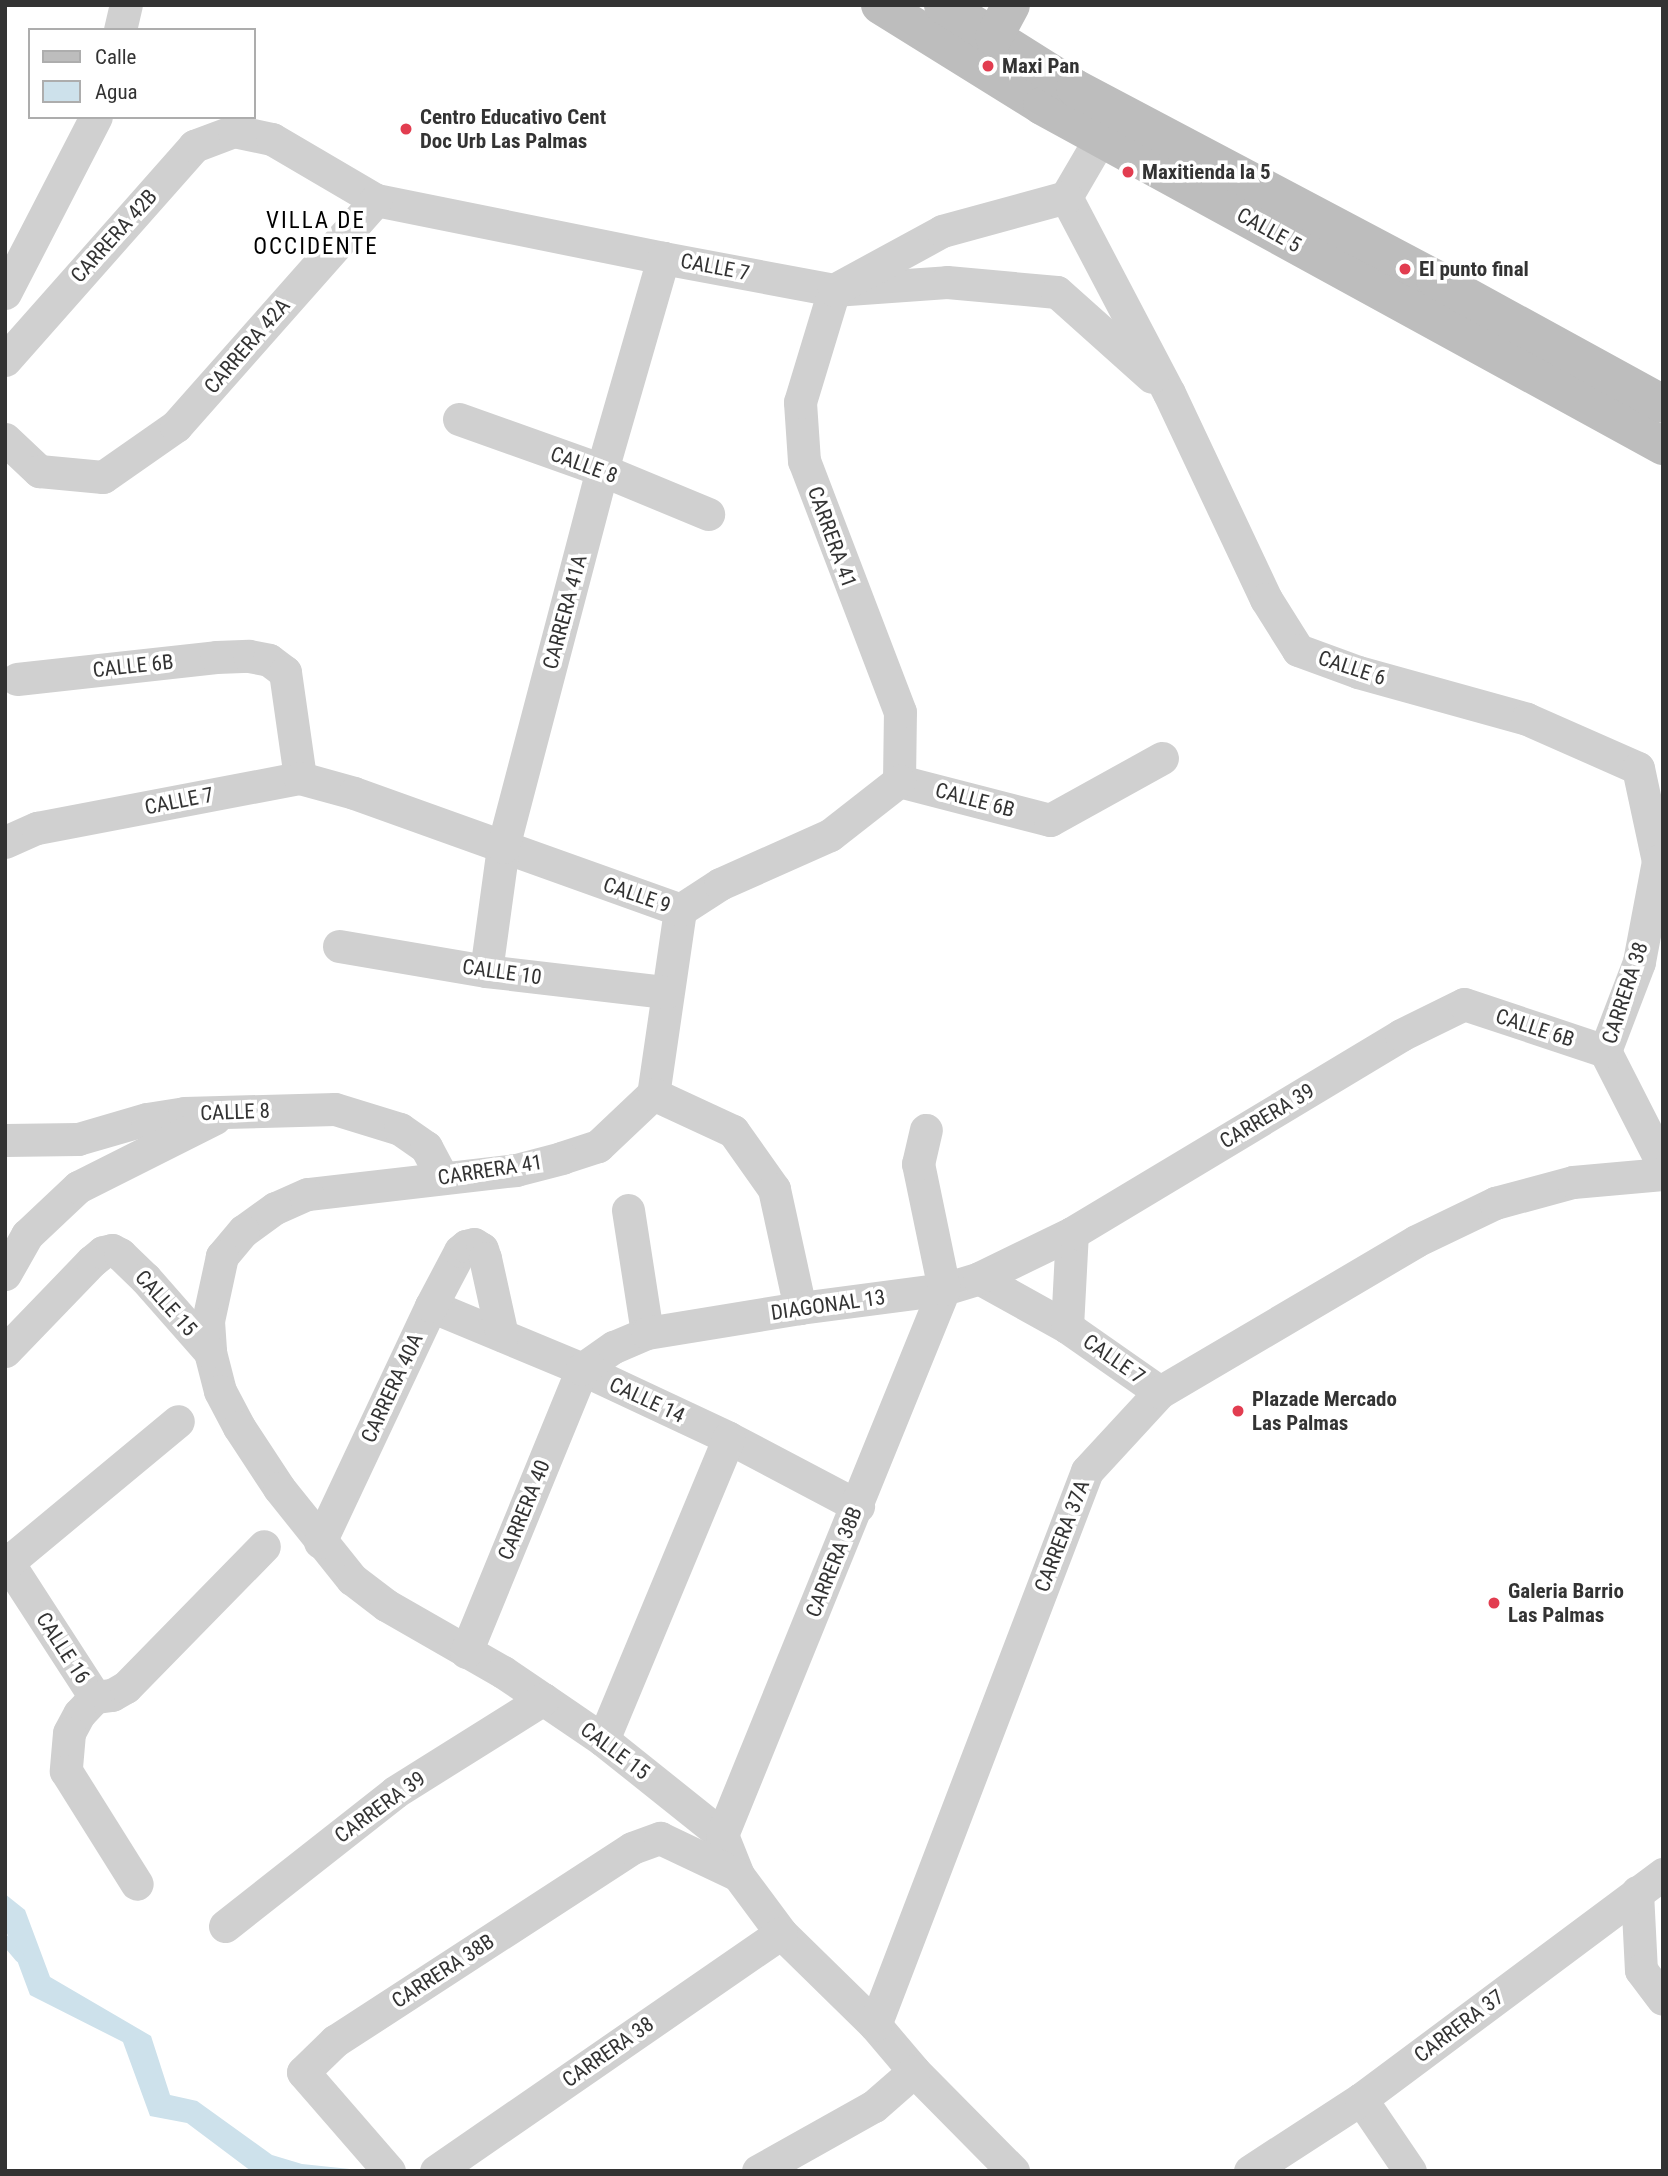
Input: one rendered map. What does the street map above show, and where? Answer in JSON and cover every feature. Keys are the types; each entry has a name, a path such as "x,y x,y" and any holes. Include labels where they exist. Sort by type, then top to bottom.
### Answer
{"main road":[{"name":"CALLE 5","path":"880,5 1032,100 1663,446"},
{"name":"CALLE 5","path":"943,5 1002,21 1075,88 1435,279 1663,404"}],"street":[{"path":"120,28 126,5"},
{"path":"5,293 95,119"},
{"name":"CARRERA 42B","path":"5,360 194,146 234,131 272,139 376,200"},
{"path":"834,289 942,231 1066,198 1101,137"},
{"name":"CALLE 6","path":"1066,198 1169,393 1266,600 1298,650 1358,672 1527,719 1638,768"},
{"name":"CALLE 7","path":"376,200 663,258 834,289 947,282 1057,292"},
{"name":"CARRERA 42A","path":"5,439 38,471 103,477 176,426 376,200"},
{"name":"CARRERA 41A","path":"485,971 503,847 602,470 663,258"},
{"name":"CARRERA 41","path":"834,289 800,402 804,461 900,712 899,781"},
{"name":"CALLE 6","path":"1057,292 1169,393"},
{"name":"CALLE 8","path":"459,419 602,470 708,514"},
{"name":"CALLE 6B","path":"17,679 249,656 269,660 285,673 300,778"},
{"name":"CALLE 6B","path":"899,781 1050,820 1162,758"},
{"name":"CARRERA 38","path":"1638,768 1657,861 1639,962 1605,1051 1663,1166"},
{"name":"CALLE 7","path":"5,842 37,828 300,778 354,793"},
{"name":"CALLE 9","path":"354,793 680,910 720,884 830,835 899,781"},
{"path":"680,910 653,1094 733,1131 774,1189 800,1308"},
{"name":"CALLE 10","path":"339,946 485,971 666,992"},
{"name":"CALLE 6B","path":"1464,1004 1605,1051"},
{"name":"CARRERA 39","path":"1072,1233 1401,1035 1464,1004"},
{"name":"CARRERA 41","path":"212,1293 222,1256 243,1231 275,1208 307,1194 516,1170 598,1146 653,1094"},
{"name":"CALLE 8","path":"5,1140 78,1139 148,1119 184,1113 335,1109 400,1129 426,1147 442,1177"},
{"path":"5,1274 27,1235 78,1187 227,1112"},
{"path":"926,1130 918,1164 944,1289"},
{"name":"CARRERA 37A","path":"875,2025 1087,1471 1160,1392 1416,1241 1495,1203 1573,1182 1663,1174"},
{"path":"628,1210 647,1333"},
{"name":"CALLE 7","path":"1067,1327 1072,1233"},
{"name":"DIAGONAL 13","path":"582,1369 614,1347 647,1333 800,1308 944,1289 979,1279 1072,1233"},
{"name":"CARRERA 40A","path":"320,1542 431,1306 460,1251 474,1244 482,1249 485,1258 502,1335"},
{"name":"CALLE 15","path":"5,1351 92,1261 103,1252 112,1250 120,1254 210,1352"},
{"name":"CALLE 7","path":"979,1279 1067,1327 1160,1392"},
{"name":"CARRERA 38B","path":"722,1835 944,1289"},
{"name":"CALLE 15","path":"212,1293 208,1321 210,1352 220,1391 239,1427 279,1488 352,1579 386,1605 543,1699 603,1740 722,1835 738,1875 781,1933 875,2025 914,2071 1013,2171"},
{"name":"CALLE 14","path":"431,1306 582,1369 729,1438 858,1506"},
{"name":"CARRERA 40","path":"466,1652 582,1369"},
{"path":"6,1561 178,1421"},
{"path":"603,1740 729,1438"},
{"path":"94,1696 112,1695 126,1687 264,1546"},
{"name":"CALLE 16","path":"6,1561 94,1696 79,1714 69,1733 66,1771 137,1884"},
{"name":"CARRERA 39","path":"225,1926 396,1792 543,1699"},
{"name":"CARRERA 38B","path":"389,2171 303,2073 335,2041 632,1848 660,1839 738,1875"},
{"path":"1650,1883 1641,1970 1663,1999"},
{"name":"CARRERA 37","path":"1250,2171 1361,2099 1650,1883"},
{"name":"CARRERA 38","path":"436,2171 781,1933"},
{"path":"758,2171 874,2106 914,2071"},
{"path":"1361,2099 1410,2171"}],"water":[{"path":"5,1894 25,1910 50,1977 151,2036 170,2095 197,2101 272,2155 302,2164 369,2171 251,2171 187,2123 150,2116 123,2042 30,1995 5,1928"}],"waterway":[{"path":"5,1940 20,1958"}],"place":[{"name":"Maxi Pan","path":"988,66"},
{"name":"Centro Educativo Cent Doc Urb Las Palmas","path":"406,129"},
{"name":"Maxitienda la 5","path":"1128,172"},
{"name":"El punto final","path":"1405,269"},
{"name":"Plazade Mercado Las Palmas","path":"1238,1411"},
{"name":"Galeria Barrio Las Palmas","path":"1494,1603"}],"district":[{"name":"VILLA DE OCCIDENTE","path":"316,234"}]}
